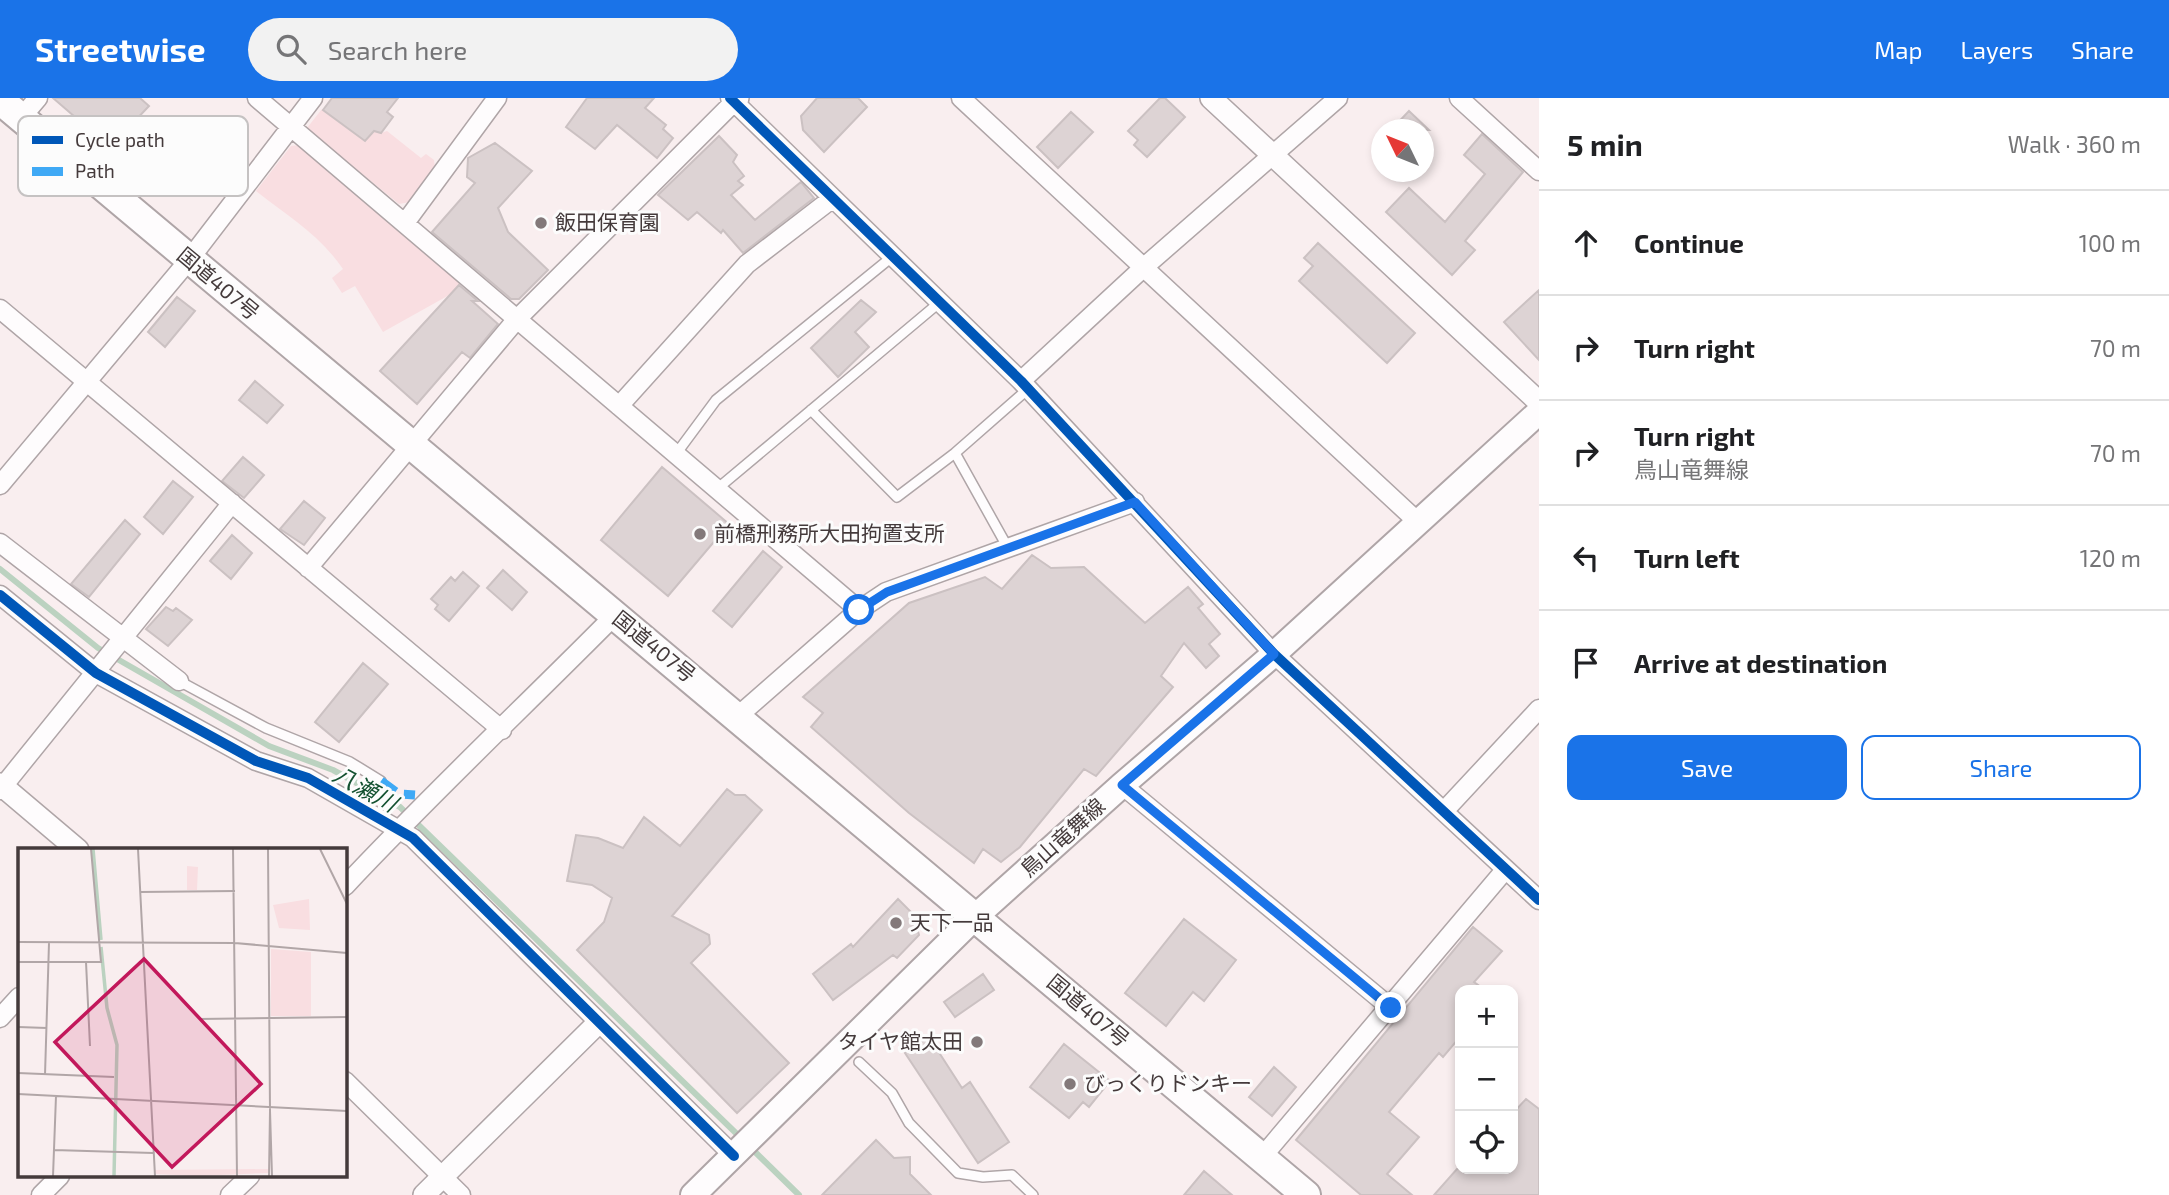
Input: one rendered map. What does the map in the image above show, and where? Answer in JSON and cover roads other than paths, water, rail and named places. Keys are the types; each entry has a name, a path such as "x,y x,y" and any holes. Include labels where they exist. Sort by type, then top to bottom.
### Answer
{"highway":[{"name":"国道407号","path":"119,196 189,260 1306,1195"}],"main road":[{"name":"鳥山竜舞線","path":"694,1195 975,917 1274,654 1539,412"}],"street":[{"path":"257,98 859,610"},
{"path":"248,182 313,98"},
{"path":"405,223 497,98"},
{"path":"961,98 1419,523"},
{"path":"1211,98 1539,402"},
{"path":"1024,385 1143,268 1338,98"},
{"path":"1459,98 1539,171"},
{"path":"308,568 517,319 734,99 1024,385 1274,654 1538,898"},
{"path":"0,485 189,260 237,196"},
{"path":"619,406 747,264 833,198"},
{"path":"0,309 502,730"},
{"path":"737,716 859,610 887,592 1135,502"},
{"path":"76,848 1,787 232,503"},
{"path":"0,543 120,643 179,681"},
{"path":"0,595 100,668 256,761 308,778 413,838 597,1024 735,1154"},
{"path":"346,885 615,615"},
{"path":"1445,810 1539,709"},
{"path":"1122,785 1391,1008"},
{"path":"1262,1157 1391,1008 1505,870"},
{"path":"0,1018 18,999"},
{"path":"424,1195 597,1024"},
{"path":"346,1083 461,1195"},
{"path":"41,1195 58,1178"},
{"path":"230,1195 248,1178"}],"lane":[{"path":"676,454 716,400 893,256"},
{"path":"717,489 940,302"},
{"path":"811,410 897,497 955,453 1024,385"},
{"path":"955,453 1009,548"},
{"path":"179,681 265,728 350,762 381,780"},
{"path":"859,1062 892,1093 909,1123 958,1173 984,1177 1012,1175 1033,1195"}],"waterway":[{"name":"八瀬川","path":"0,569 98,648 269,746 333,770 400,807 741,1138"},
{"name":"八瀬川","path":"749,1146 799,1195"}],"place":[{"name":"飯田保育園","path":"541,223"},
{"name":"前橋刑務所大田拘置支所","path":"700,534"},
{"name":"天下一品","path":"896,923"},
{"name":"タイヤ館太田","path":"977,1042"},
{"name":"びっくりドンキー","path":"1070,1084"}]}
